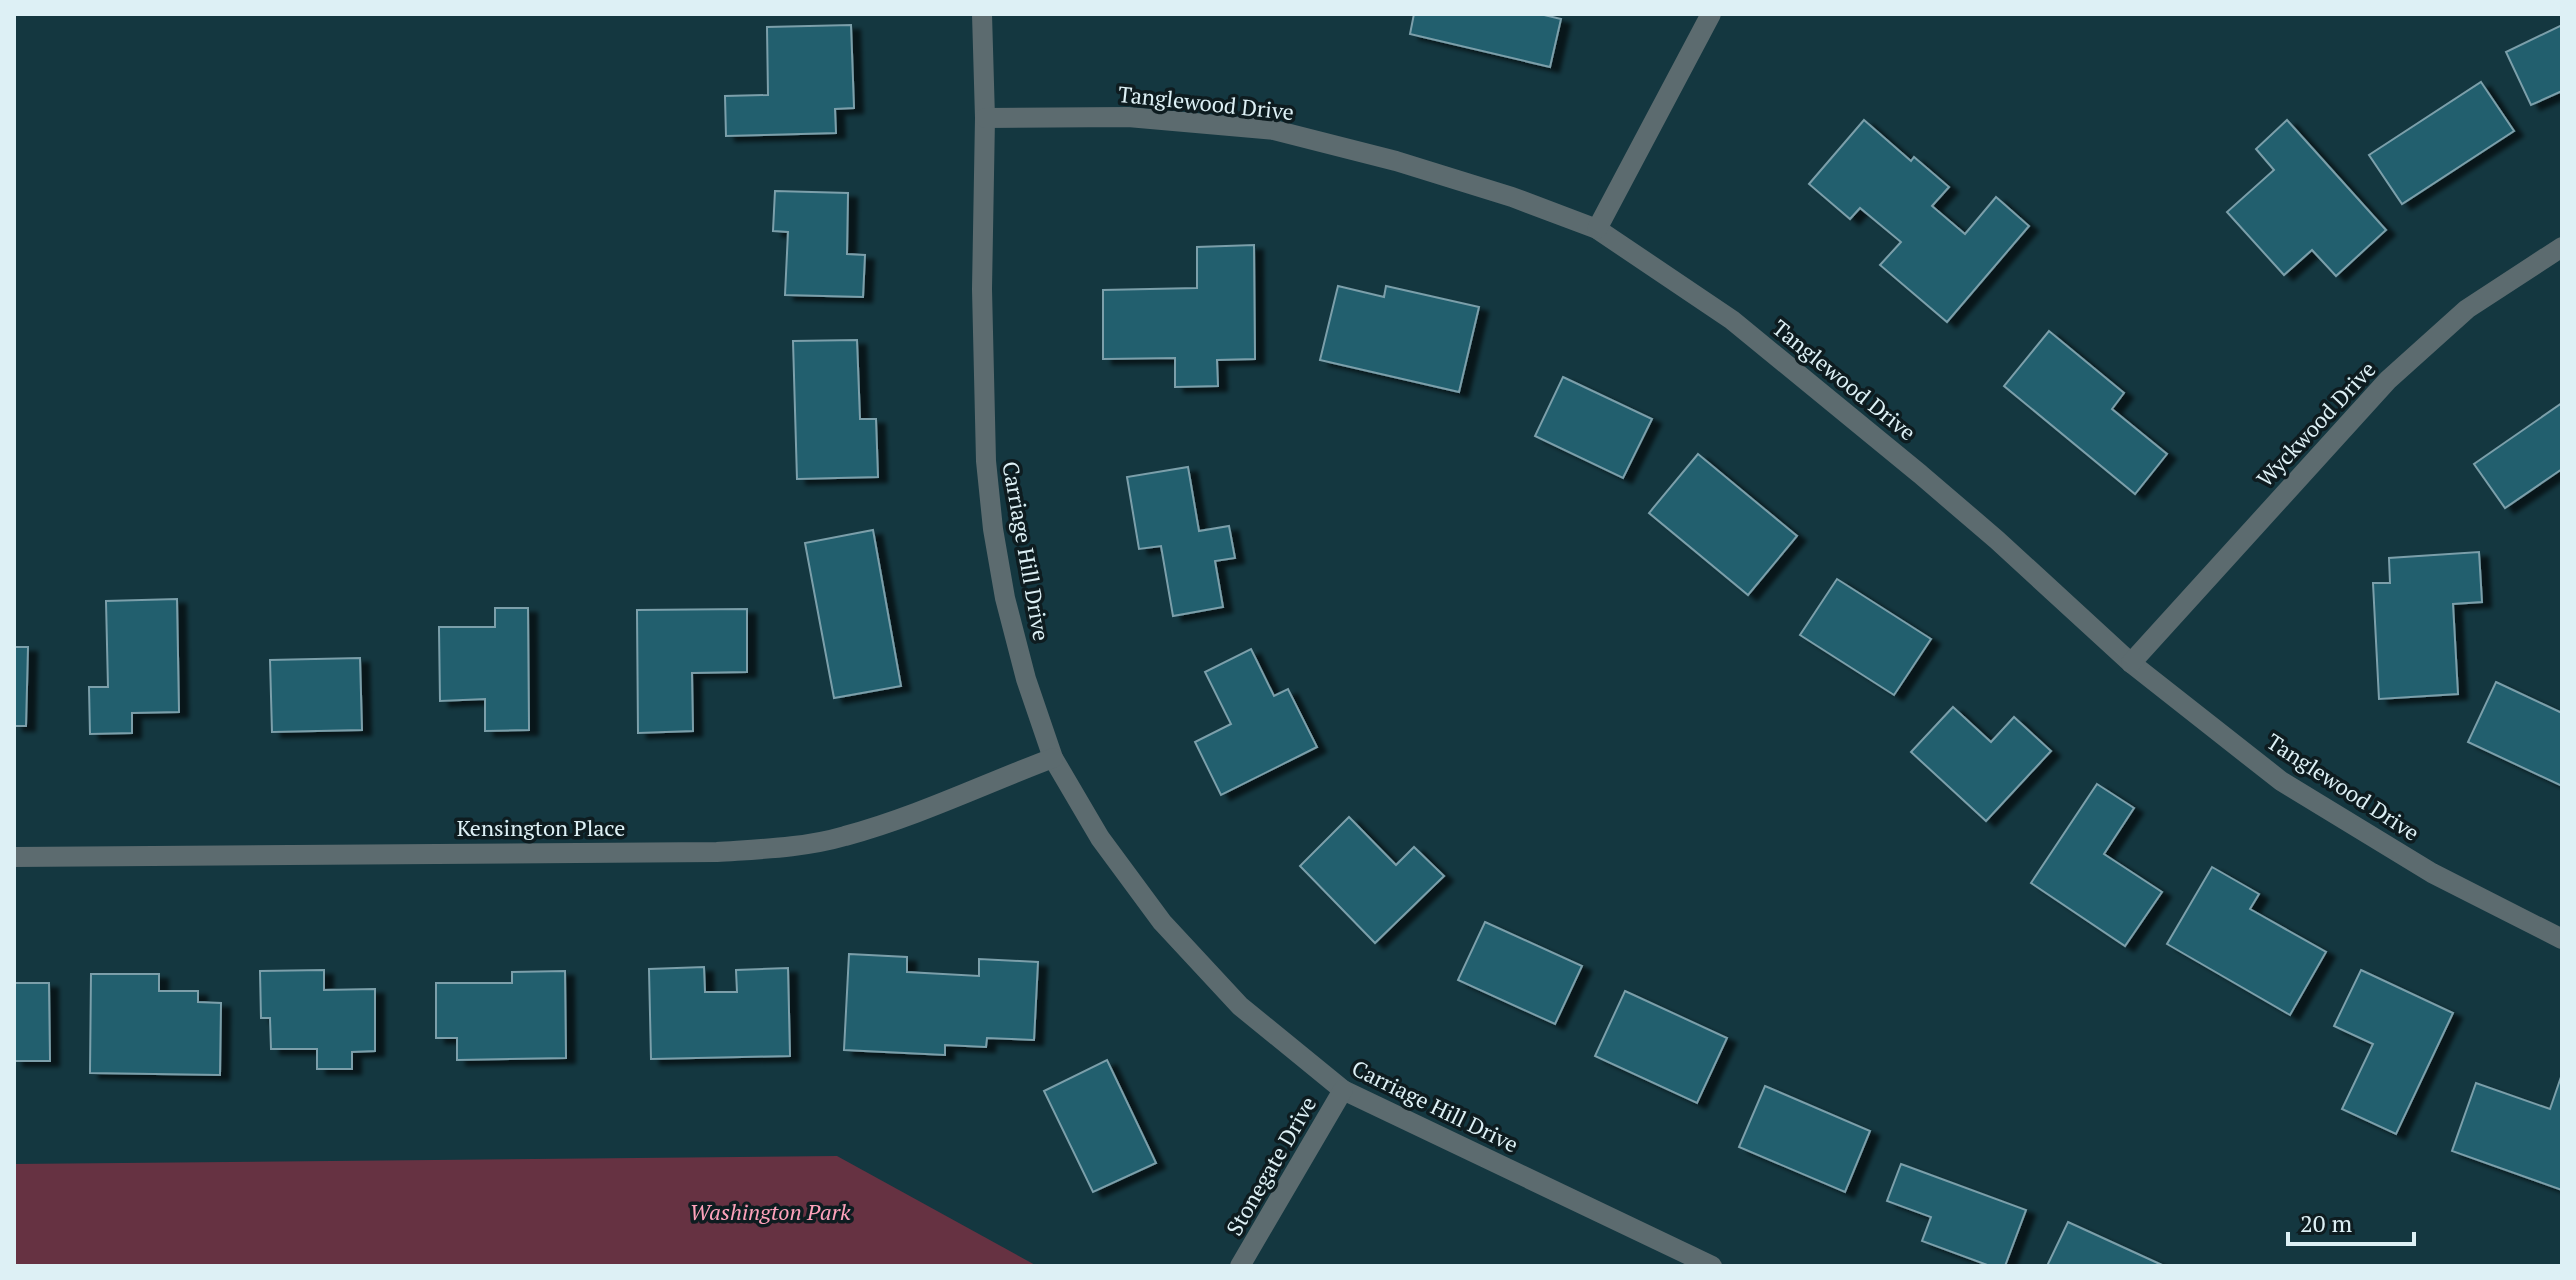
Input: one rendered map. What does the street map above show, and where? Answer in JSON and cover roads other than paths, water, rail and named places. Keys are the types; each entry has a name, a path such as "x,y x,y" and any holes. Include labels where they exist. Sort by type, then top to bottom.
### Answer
{"street":[{"name":"Carriage Hill Drive","path":"982,14 985,118 982,289 986,461 993,529 1005,598 1026,679 1053,758 1100,838 1162,922 1240,1006 1343,1090 1712,1266"},
{"path":"1597,229 1711,14"},
{"name":"Tanglewood Drive","path":"985,118 1128,117 1274,130 1396,161 1512,197 1597,229 1732,320 1975,521 2131,663 2281,781 2432,873 2562,939"},
{"name":"Wyckwood Drive","path":"2131,663 2388,380 2467,309 2562,247"},
{"name":"Kensington Place","path":"14,857 717,852 784,847 843,837 893,821 1053,758"},
{"name":"Stonegate Drive","path":"1240,1266 1343,1090"}],"park label":[{"name":"Washington Park","path":"770,1212"}]}
